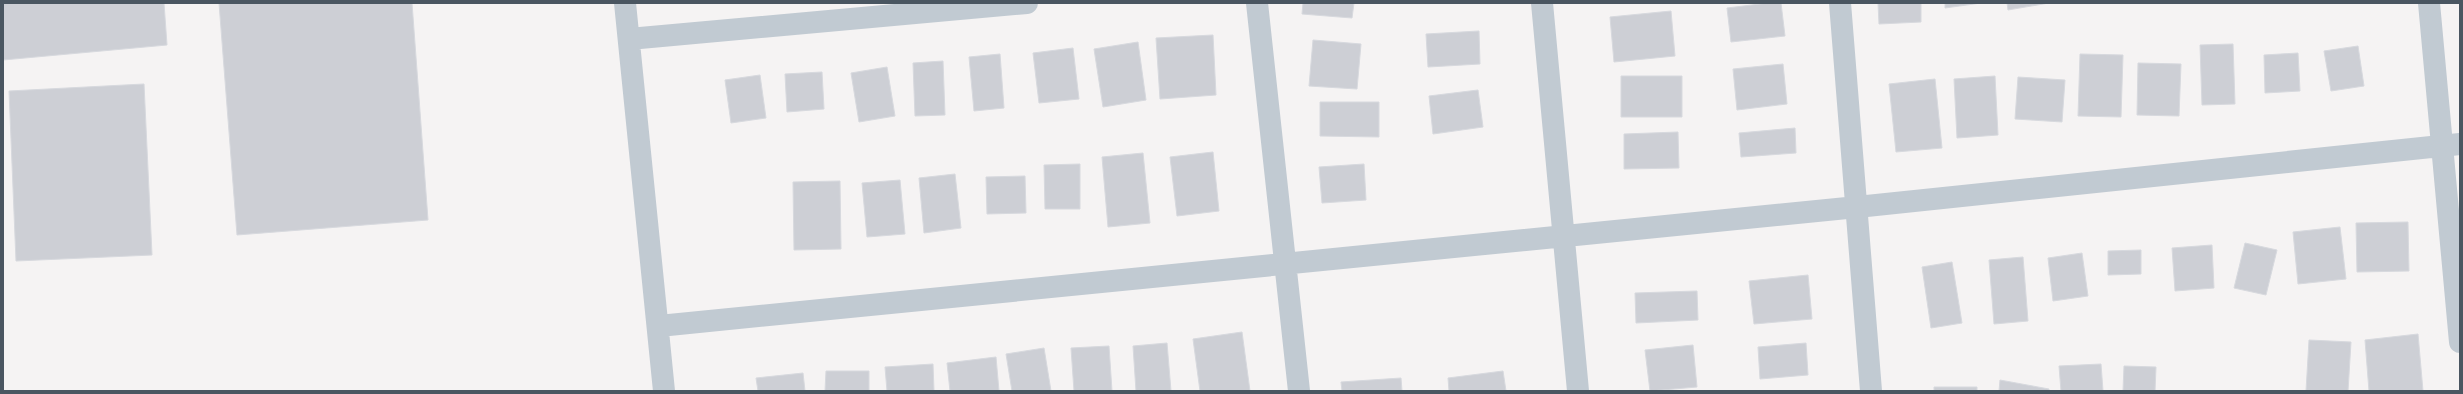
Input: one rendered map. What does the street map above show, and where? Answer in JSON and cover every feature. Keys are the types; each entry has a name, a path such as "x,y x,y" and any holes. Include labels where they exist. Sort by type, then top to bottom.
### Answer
{"street":[{"path":"625,3 664,391"},
{"path":"629,39 950,6 1027,3"},
{"path":"1257,3 1299,391"},
{"path":"1542,3 1578,391"},
{"path":"1840,3 1871,391"},
{"path":"2429,3 2451,145 2460,342"},
{"path":"658,326 1857,207 2451,145"}],"building":[{"path":"3,3 164,3 167,45 3,60"},
{"path":"219,3 412,3 428,220 237,235"},
{"path":"1303,3 1354,3 1352,18 1302,14"},
{"path":"1781,3 1785,36 1731,42 1727,8"},
{"path":"1878,3 1921,3 1921,22 1879,24"},
{"path":"1945,3 1981,3 1945,8"},
{"path":"2007,3 2049,3 2008,10"},
{"path":"1671,11 1675,56 1614,62 1610,17"},
{"path":"1479,31 1480,64 1428,67 1426,34"},
{"path":"1213,35 1216,95 1160,99 1156,38"},
{"path":"1313,40 1361,44 1357,89 1309,86"},
{"path":"1138,42 1146,100 1103,107 1094,49"},
{"path":"2233,44 2235,104 2202,105 2200,45"},
{"path":"2358,46 2364,86 2331,91 2324,51"},
{"path":"1073,48 1079,99 1039,103 1033,53"},
{"path":"2298,53 2300,91 2265,93 2264,55"},
{"path":"1000,54 1004,108 974,111 969,57"},
{"path":"2080,54 2123,55 2121,117 2078,116"},
{"path":"943,61 945,115 915,116 913,63"},
{"path":"2138,63 2181,64 2179,116 2137,115"},
{"path":"1783,64 1787,104 1737,110 1733,69"},
{"path":"887,67 895,116 859,122 851,73"},
{"path":"822,72 824,109 787,112 785,74"},
{"path":"760,75 766,118 731,123 725,80"},
{"path":"1621,76 1682,76 1682,117 1621,117"},
{"path":"1995,76 1998,135 1957,138 1954,79"},
{"path":"2018,77 2065,80 2062,122 2015,119"},
{"path":"1935,79 1942,148 1896,152 1889,84"},
{"path":"144,84 152,255 16,261 9,91"},
{"path":"1478,90 1483,127 1433,134 1429,96"},
{"path":"1320,102 1379,102 1379,137 1320,136"},
{"path":"1795,128 1796,153 1741,157 1739,133"},
{"path":"1678,132 1679,168 1624,169 1624,134"},
{"path":"1213,152 1219,211 1177,216 1170,157"},
{"path":"1143,153 1150,223 1108,227 1102,157"},
{"path":"1080,164 1080,209 1045,209 1044,165"},
{"path":"1364,164 1366,200 1322,203 1319,167"},
{"path":"955,174 961,228 924,233 919,178"},
{"path":"1025,176 1026,213 987,214 986,177"},
{"path":"900,180 905,234 867,237 862,183"},
{"path":"840,181 841,249 794,250 793,182"},
{"path":"2408,222 2409,271 2357,272 2356,223"},
{"path":"2340,227 2346,279 2298,284 2293,232"},
{"path":"2245,243 2277,250 2266,295 2234,288"},
{"path":"2212,245 2214,288 2175,291 2172,248"},
{"path":"2141,250 2141,274 2108,275 2108,251"},
{"path":"2082,253 2088,296 2053,301 2048,258"},
{"path":"2023,257 2028,321 1994,324 1989,260"},
{"path":"1952,262 1962,323 1931,328 1922,267"},
{"path":"1808,275 1812,319 1754,324 1749,281"},
{"path":"1697,291 1698,320 1636,323 1635,293"},
{"path":"1242,332 1250,391 1200,391 1193,339"},
{"path":"2418,334 2423,391 2369,391 2365,340"},
{"path":"2309,340 2351,342 2348,391 2306,391"},
{"path":"1167,343 1171,391 1136,391 1133,346"},
{"path":"1806,343 1808,375 1760,379 1758,347"},
{"path":"1693,345 1697,387 1650,391 1645,350"},
{"path":"1109,346 1112,391 1074,391 1071,348"},
{"path":"1044,348 1051,391 1012,391 1006,354"},
{"path":"996,357 999,391 950,391 947,363"},
{"path":"933,364 934,391 887,391 885,367"},
{"path":"2101,364 2103,391 2061,391 2059,366"},
{"path":"2124,366 2156,367 2155,391 2123,391"},
{"path":"826,371 869,371 869,391 825,391"},
{"path":"1503,371 1506,391 1449,391 1448,378"},
{"path":"803,373 805,391 758,391 756,378"},
{"path":"1401,378 1402,391 1342,391 1341,382"},
{"path":"2000,380 2049,389 2049,391 1999,391"},
{"path":"1934,387 1977,387 1977,391 1934,391"}]}
